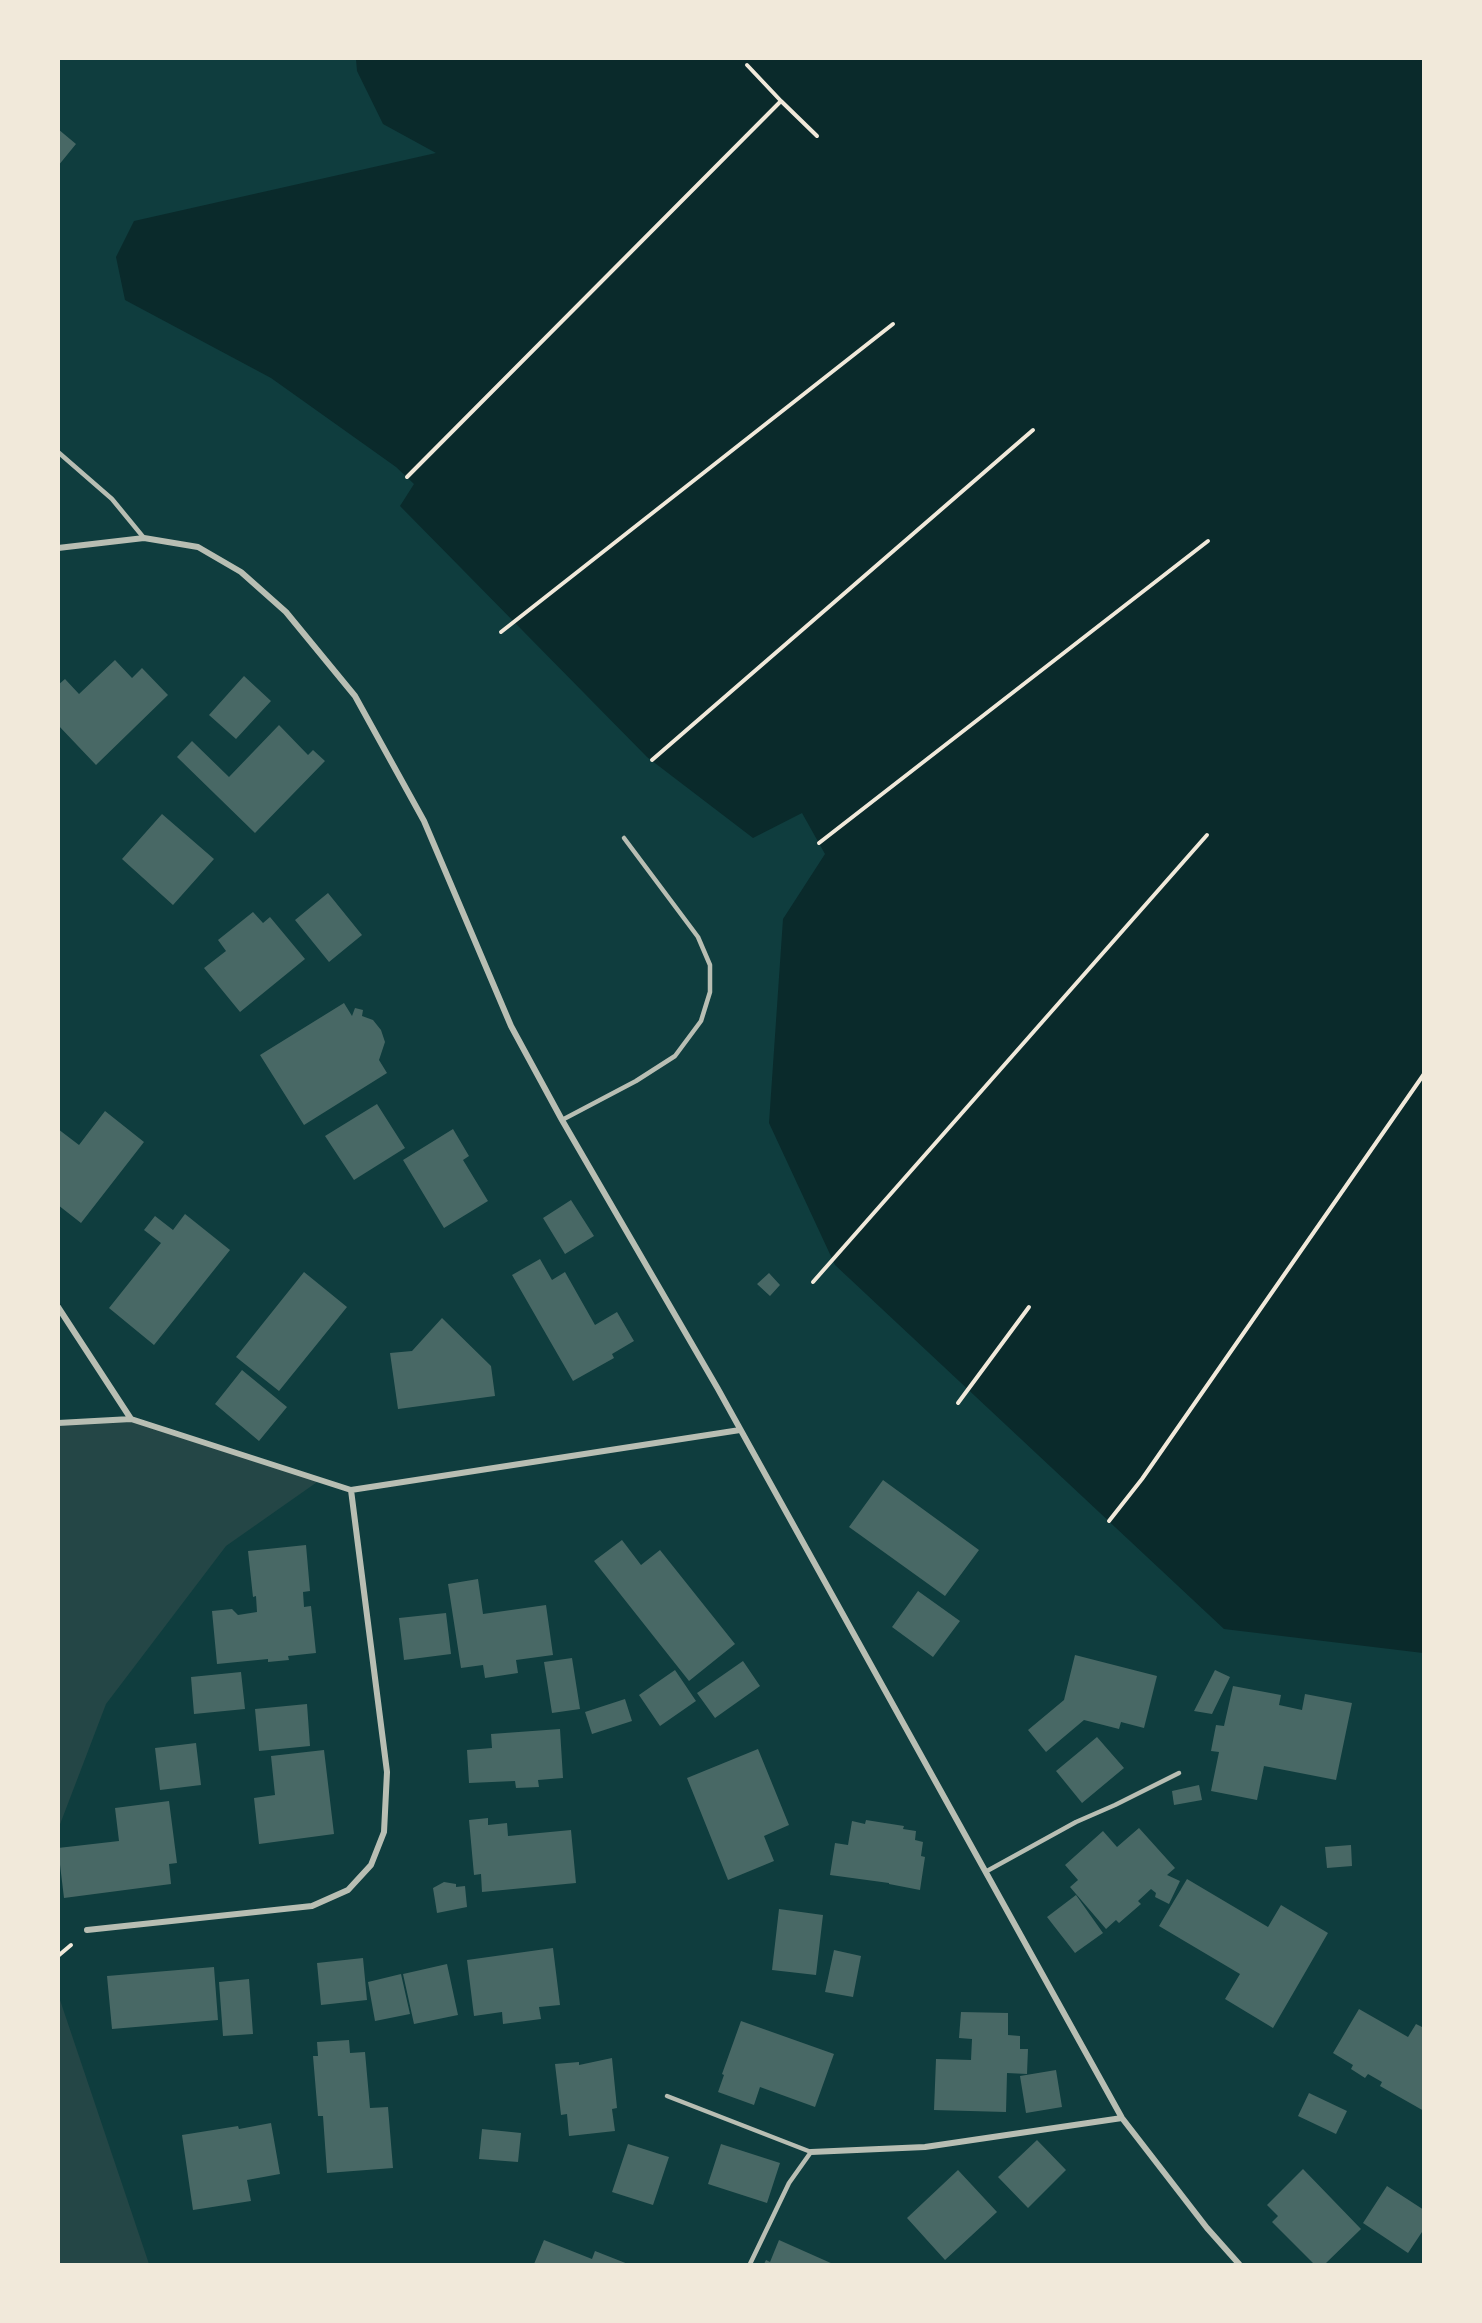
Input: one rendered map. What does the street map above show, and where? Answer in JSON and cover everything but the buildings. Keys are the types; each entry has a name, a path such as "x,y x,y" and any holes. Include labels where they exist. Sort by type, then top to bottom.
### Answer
{"street":[{"path":"58,548 144,538 198,547 241,572 286,612 356,696 424,821 511,1026 987,1871 1122,2118 1207,2228 1239,2265"},
{"path":"58,1307 131,1419"},
{"path":"58,1423 131,1419 351,1490 740,1430"},
{"path":"87,1930 312,1906 348,1890 371,1865 384,1832 387,1772 351,1490"},
{"path":"811,2152 925,2147 1122,2118"}],"lane":[{"path":"58,452 112,499 144,538"},
{"path":"562,1120 636,1081 675,1056 701,1021 710,992 710,964 698,937 624,838"},
{"path":"987,1871 1076,1822 1179,1773"},
{"path":"667,2096 811,2152 789,2183 750,2265"}],"path":[{"path":"747,65 817,136"},
{"path":"407,477 781,100"},
{"path":"501,632 893,324"},
{"path":"652,760 1033,430"},
{"path":"819,843 1208,541"},
{"path":"813,1282 1207,836"},
{"path":"1109,1521 1149,1469 1424,1074"},
{"path":"958,1403 1029,1307"}],"shaded area":[{"path":"356,59 1423,59 1423,1653 1224,1629 835,1265 769,1123 783,919 825,854 802,813 753,838 647,757 400,506 414,484 396,467 271,378 125,300 116,257 134,221 436,153 383,124 357,71"},
{"path":"131,1419 320,1480 226,1546 106,1704 59,1827 59,1423"},
{"path":"59,1997 149,2264 59,2264"}]}
